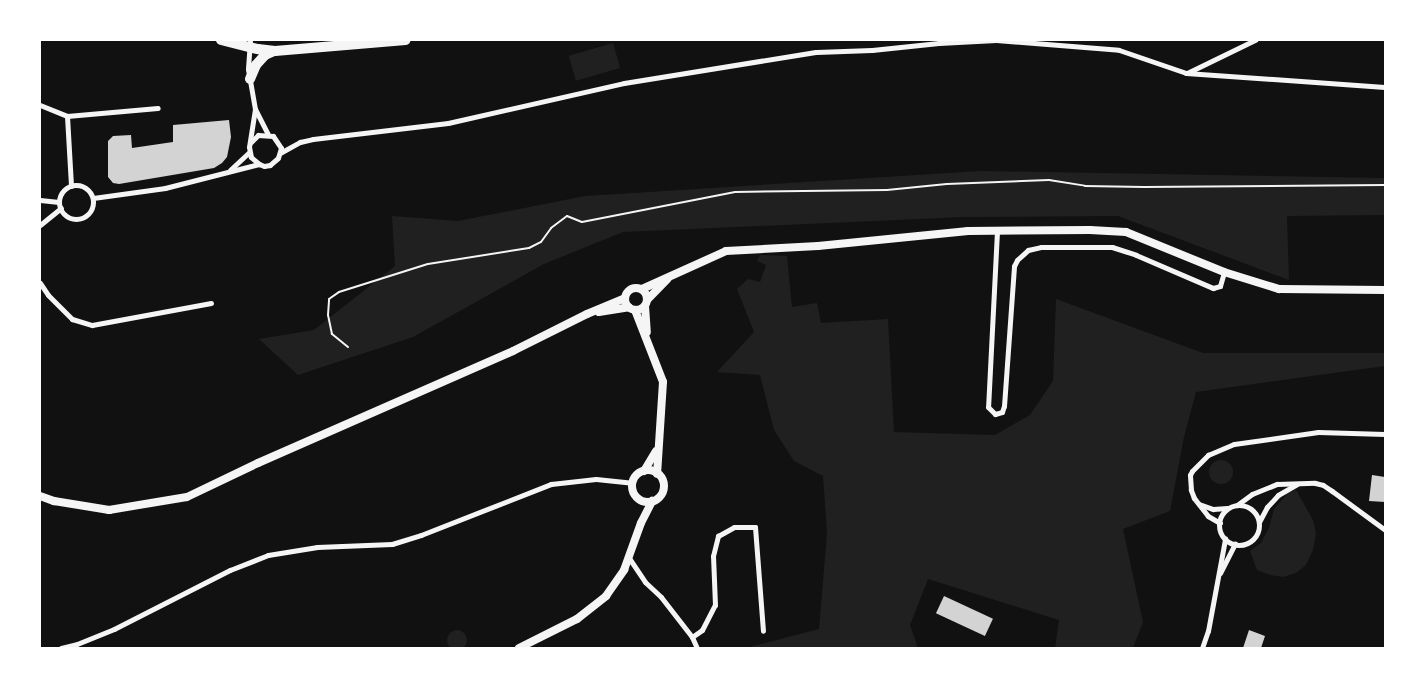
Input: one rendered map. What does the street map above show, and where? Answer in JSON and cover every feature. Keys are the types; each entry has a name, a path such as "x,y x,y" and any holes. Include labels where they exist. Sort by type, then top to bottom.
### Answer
{"main road":[{"path":"221,40 275,50 406,40"},
{"path":"250,80 256,65 265,55 275,50"}],"street":[{"path":"92,198 165,188 259,164 270,165 280,153 300,142 313,139 448,123 624,83 816,52 996,40 1118,50 1186,73 1385,87"},
{"path":"1186,73 1255,40"},
{"path":"223,173 239,163 249,152 255,109 250,80 250,44"},
{"path":"40,104 67,116 158,108"},
{"path":"255,109 268,134 277,139 280,153"},
{"path":"67,116 71,186"},
{"path":"251,142 258,135 268,134"},
{"path":"249,152 251,157 259,164"},
{"path":"40,200 60,205 68,216 78,218 91,209 92,198 87,189 77,185 71,186 63,192 60,205 40,225"},
{"path":"40,496 54,502 109,510 187,497 258,463 512,351 587,314 625,298 630,289 636,287 642,289 726,251 818,246 968,231 1126,232 1224,272 1278,288 1385,290"},
{"path":"997,231 988,407 995,414 1002,412 1004,406 1014,266 1017,260 1028,250 1041,247 1112,248 1136,255 1213,288 1220,286 1224,272"},
{"path":"587,314 632,308 646,302 672,274"},
{"path":"40,283 48,295 72,319 92,325 211,304"},
{"path":"642,289 646,302 647,339"},
{"path":"519,648 556,630 594,607 615,585 629,558 641,522 652,501 660,496 663,486 657,474 657,449 663,382 647,339 625,298"},
{"path":"1220,523 1208,516 1194,498 1190,475 1200,461 1217,451 1234,444 1318,432 1385,434"},
{"path":"641,522 641,501 633,492 632,483 637,475 644,471 657,449"},
{"path":"644,471 657,474"},
{"path":"61,648 77,644 114,629 222,574 268,555 317,547 392,544 421,535 552,484 596,479 632,483"},
{"path":"1225,539 1235,544 1246,543 1254,538 1259,522 1267,507 1278,495 1300,483"},
{"path":"1237,506 1252,494 1277,484 1323,485 1385,530"},
{"path":"641,501 652,501"},
{"path":"1199,504 1213,509 1237,506 1248,507 1253,511 1259,522"},
{"path":"1202,648 1208,631 1225,539 1220,523 1222,515 1228,508"},
{"path":"692,637 702,630 715,605 712,556 718,536 734,527 755,527 763,631"},
{"path":"1218,578 1235,544"},
{"path":"629,558 645,582 661,597 692,637 697,648"}],"path":[{"path":"348,348 332,334 328,315 329,298 339,292 428,264 529,248 541,242 551,228 567,216 582,222 736,192 887,190 956,184 1049,180 1085,186 1144,187 1385,185"}],"shaded area":[{"path":"613,43 620,68 576,81 569,56"},
{"path":"981,171 1385,178 1385,215 1287,216 1289,280 1118,216 964,217 623,232 544,264 413,337 298,375 259,339 314,330 395,266 392,216 458,221 585,196"},
{"path":"760,255 787,256 792,307 817,303 821,323 888,319 894,432 995,435 1030,415 1053,381 1056,299 1203,353 1385,353 1385,366 1196,392 1184,437 1170,511 1123,529 1143,622 1133,648 1055,648 1059,620 928,579 910,625 918,648 746,648 819,629 827,533 823,476 794,461 774,430 760,375 717,372 754,332 737,289 748,279 760,282 766,265 757,261"},
{"path":"1216,460 1226,460 1233,467 1233,477 1226,484 1216,484 1209,477 1209,467"},
{"path":"1296,490 1313,520 1316,533 1313,550 1306,565 1296,573 1283,577 1257,570 1250,551 1261,543 1269,528 1274,509 1288,493"},
{"path":"453,630 461,630 467,636 467,644 461,650 453,650 447,644 447,636"}],"building":[{"path":"229,120 231,137 227,157 214,168 119,184 113,183 108,177 108,141 113,136 131,135 132,148 173,142 173,125"},
{"path":"1372,475 1385,477 1385,502 1369,501"},
{"path":"944,596 993,619 985,636 936,613"},
{"path":"1249,630 1265,636 1261,648 1243,648"}]}
